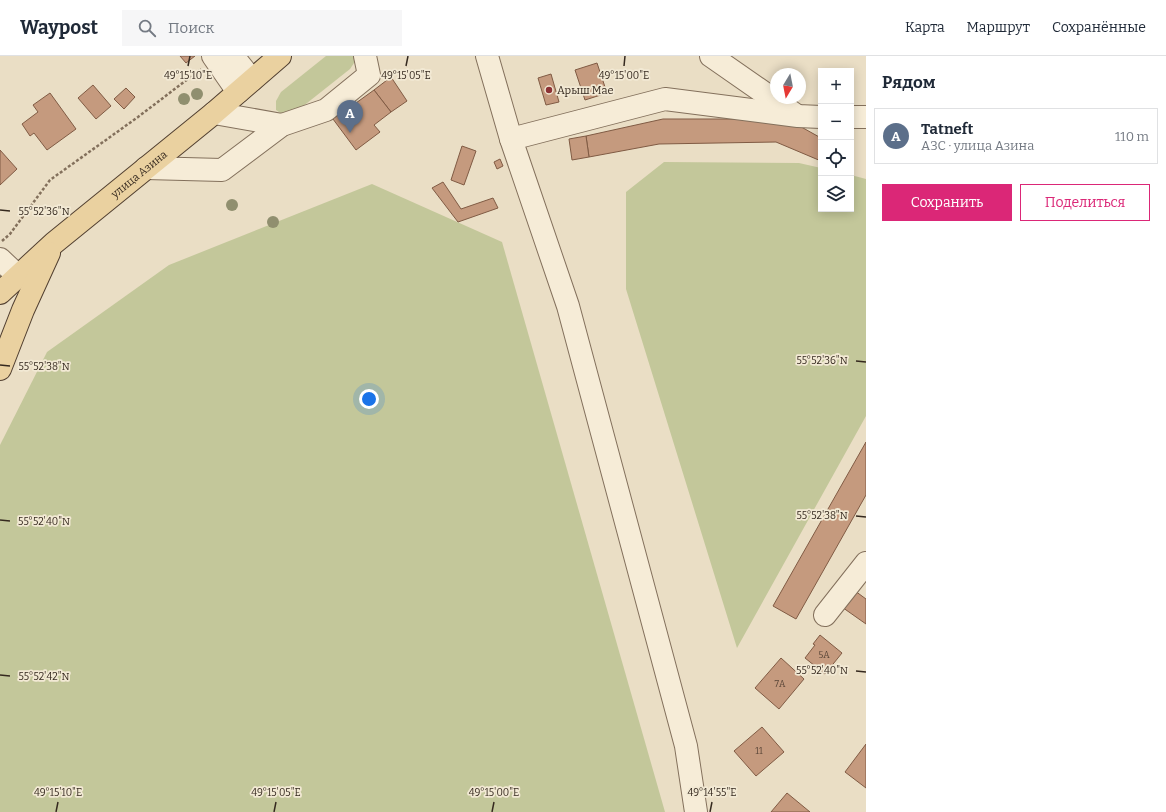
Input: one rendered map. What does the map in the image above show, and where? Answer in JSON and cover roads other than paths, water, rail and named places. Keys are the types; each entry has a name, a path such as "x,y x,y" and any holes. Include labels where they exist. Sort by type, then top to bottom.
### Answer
{"main road":[{"name":"улица Азина","path":"0,294 54,243 214,113 280,56"},
{"path":"0,369 23,310 54,243"}],"street":[{"path":"146,168 222,170 282,125 326,110 369,75 365,56"},
{"path":"487,56 511,139 568,306 686,746 696,812"},
{"path":"711,56 798,116"},
{"path":"220,57 245,86"},
{"path":"511,139 665,99 798,116 818,117"},
{"path":"214,113 282,125"},
{"path":"854,117 866,117"},
{"path":"0,259 18,276"},
{"path":"825,615 866,563"}],"place":[{"name":"Арыш Мае","path":"549,90"},
{"name":"Tatneft","path":"350,133"}]}
